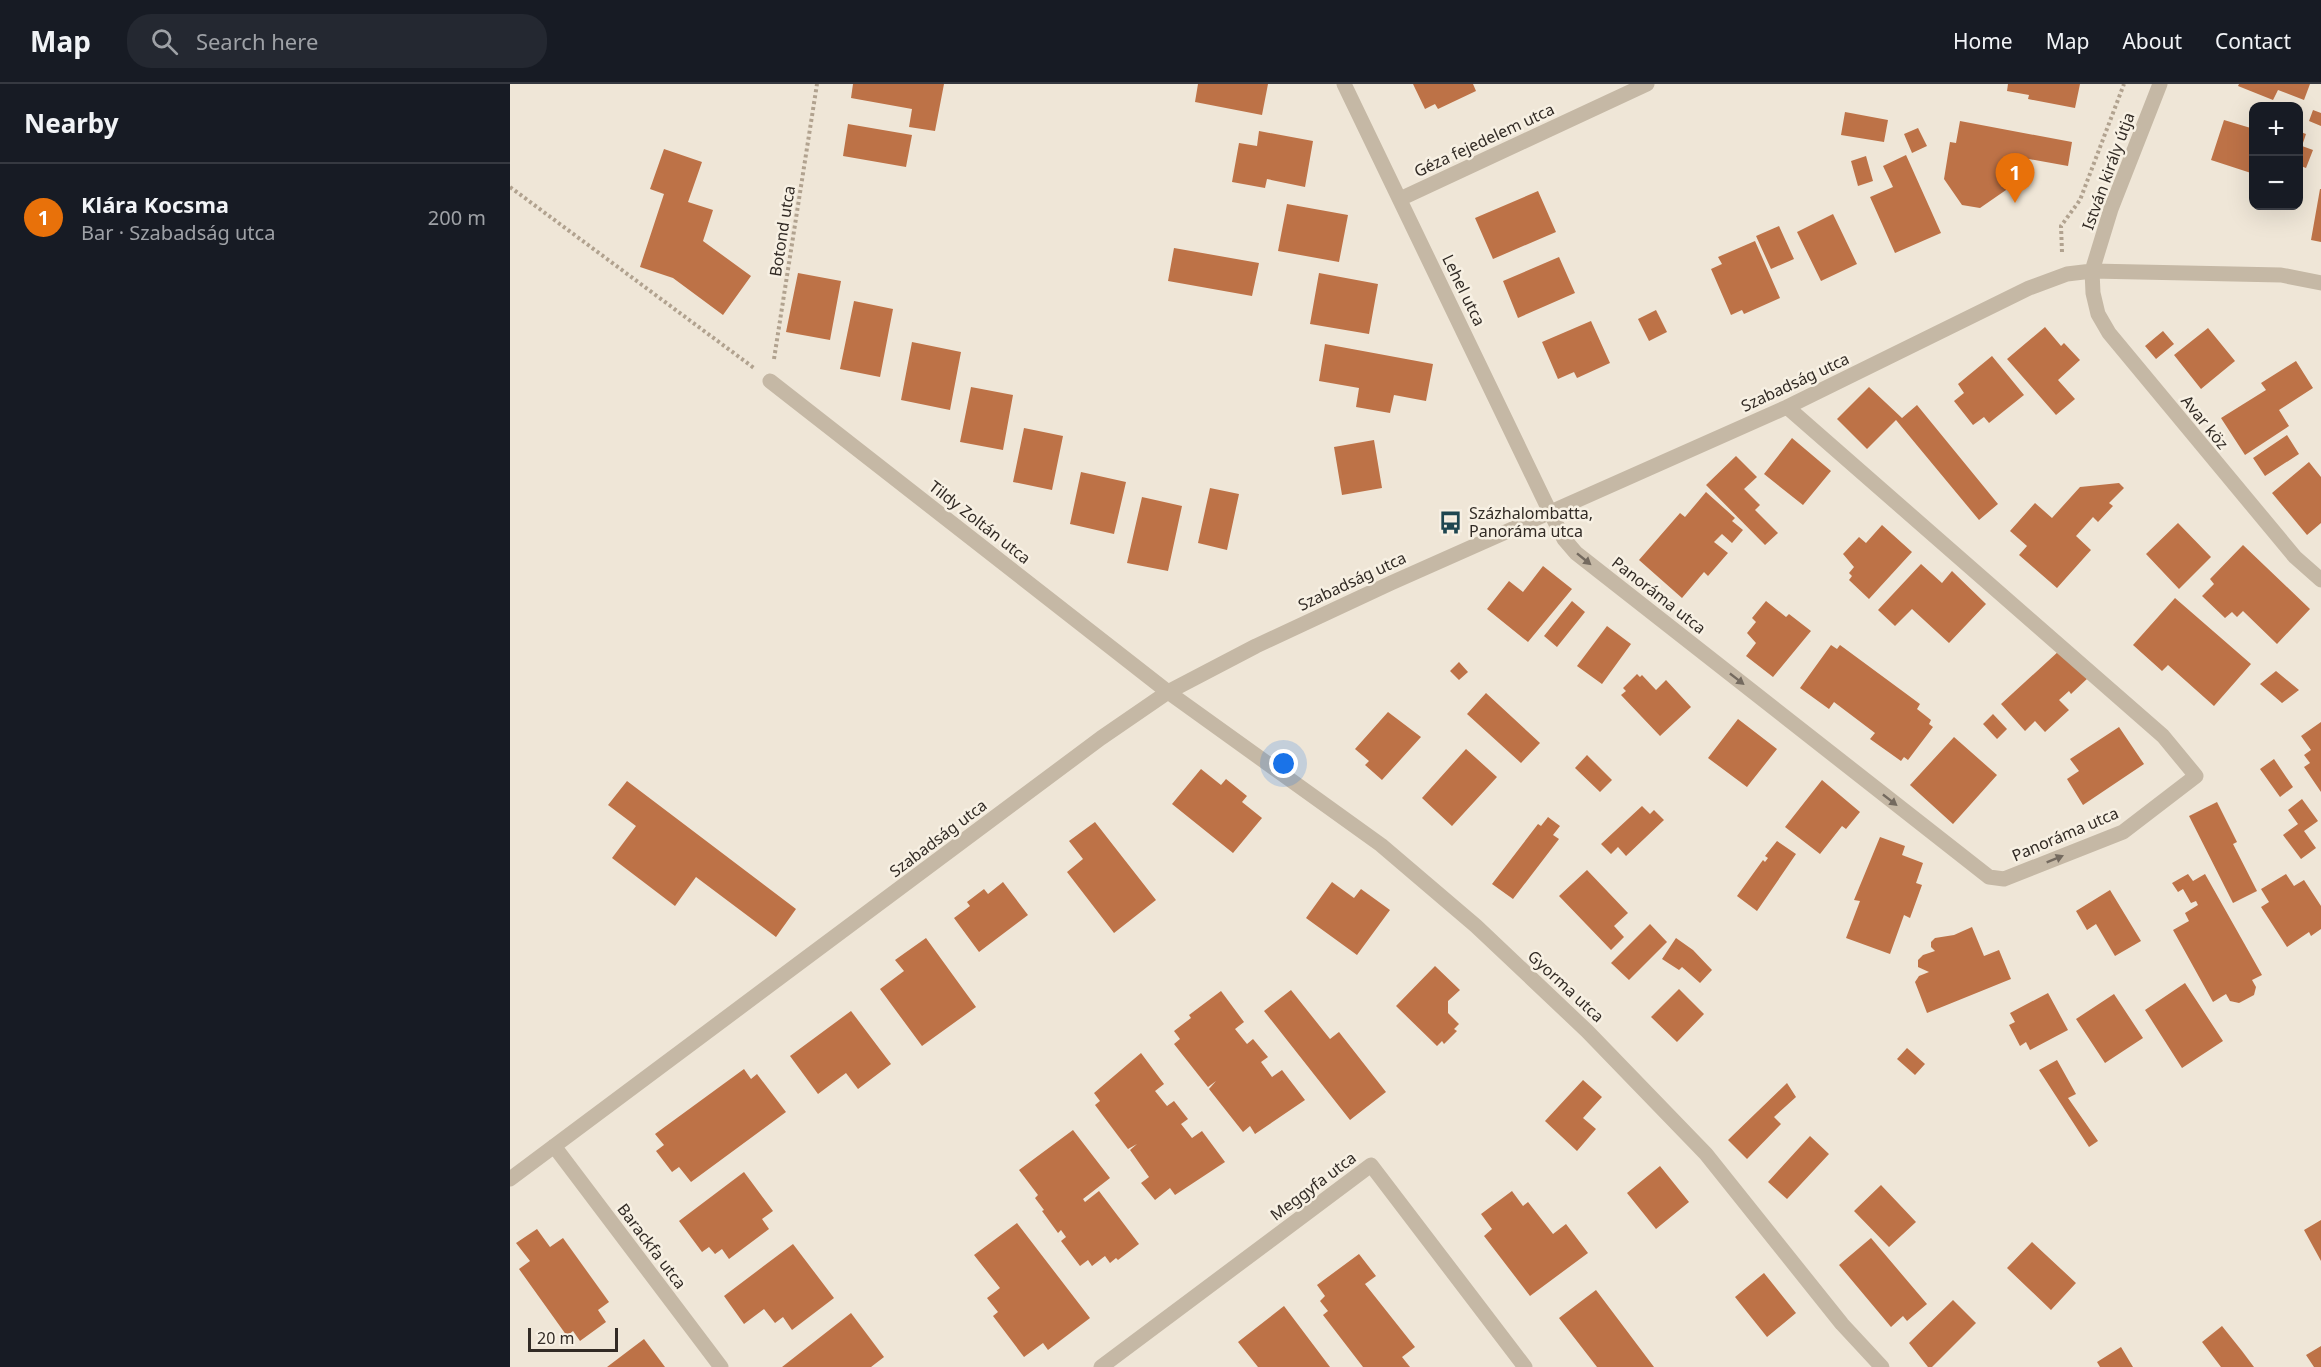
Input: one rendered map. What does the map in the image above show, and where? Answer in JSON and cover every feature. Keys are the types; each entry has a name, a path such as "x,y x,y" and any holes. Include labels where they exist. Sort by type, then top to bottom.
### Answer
{"street":[{"name":"Lehel utca","path":"1344,84 1550,512"},
{"name":"Géza fejedelem utca","path":"1400,199 1647,84"},
{"name":"István király útja","path":"2092,271 2111,209 2160,84"},
{"name":"Szabadság utca","path":"510,1179 1101,738 1168,692 1256,646 1787,407 2029,288 2067,274 2092,271 2270,275 2321,283"},
{"name":"Avar köz","path":"2092,271 2093,293 2098,314 2109,333 2295,557 2321,580"},
{"name":"Tildy Zoltán utca","path":"770,381 1168,692"},
{"name":"Panoráma utca","path":"1550,512 1564,539 1576,553 1989,877 2004,879 2123,832 2196,776 2163,736 1787,407"},
{"name":"Gyorma utca","path":"1168,692 1380,845 1476,926 1587,1031 1706,1154 1842,1324 1882,1367"},
{"name":"Barackfa utca","path":"554,1146 721,1367"},
{"name":"Meggyfa utca","path":"1101,1367 1371,1165 1525,1367"}],"path":[{"name":"Botond utca","path":"770,381 817,84"},
{"path":"2060,241 2061,226 2080,200 2124,84"},
{"path":"510,187 770,381"}],"building":[{"path":"853,84 944,84 935,131 909,127 912,109 851,98"},
{"path":"1198,84 1268,84 1262,115 1195,102"},
{"path":"1413,84 1473,84 1476,91 1438,109 1435,104 1425,109"},
{"path":"2008,84 2080,84 2075,108 2028,99 2029,95 2007,91"},
{"path":"2239,84 2310,84 2304,100 2278,90 2273,100 2238,86"},
{"path":"2313,110 2321,113 2321,126 2309,121"},
{"path":"1845,112 1888,120 1884,142 1841,135"},
{"path":"2224,120 2249,128 2249,172 2211,160"},
{"path":"1960,121 2072,142 2068,166 2029,159 2026,176 2018,182 2008,181 2006,190 1980,208 1962,205 1944,179 1950,142 1956,143"},
{"path":"848,124 912,135 906,167 843,156"},
{"path":"1918,128 1927,146 1912,153 1904,134"},
{"path":"1259,131 1313,141 1305,187 1267,179 1265,188 1232,182 1239,143 1257,146"},
{"path":"2303,146 2313,150 2306,168 2303,167"},
{"path":"664,149 702,162 688,202 713,210 703,241 751,276 723,315 673,278 640,267 664,194 650,189"},
{"path":"1906,155 1941,233 1895,253 1870,197 1893,187 1883,166"},
{"path":"1866,156 1873,181 1858,186 1851,161"},
{"path":"2321,189 2321,242 2311,240"},
{"path":"1538,191 1556,232 1493,259 1475,218"},
{"path":"1287,204 1348,215 1339,262 1278,251"},
{"path":"1833,214 1857,264 1821,281 1797,232"},
{"path":"1779,226 1794,259 1771,269 1756,236"},
{"path":"1755,241 1780,298 1744,314 1742,310 1731,315 1711,269 1722,264 1718,257"},
{"path":"1174,248 1259,263 1252,296 1168,281"},
{"path":"1559,257 1575,293 1518,318 1503,281"},
{"path":"798,273 841,281 830,340 786,332"},
{"path":"1319,273 1378,284 1369,334 1310,324"},
{"path":"854,301 893,309 880,377 840,369"},
{"path":"1656,310 1667,332 1649,341 1638,319"},
{"path":"1591,321 1610,363 1577,378 1574,372 1558,379 1542,342"},
{"path":"2045,327 2061,346 2064,343 2080,360 2058,380 2075,399 2056,415 2007,359"},
{"path":"2208,328 2235,361 2201,389 2174,355"},
{"path":"2163,331 2174,344 2156,359 2145,346"},
{"path":"912,342 961,352 950,410 901,400"},
{"path":"1325,344 1433,364 1426,401 1394,395 1390,413 1356,407 1359,388 1319,381"},
{"path":"1992,356 2024,395 1989,423 1984,417 1973,425 1954,401 1964,393 1958,384"},
{"path":"2296,361 2313,388 2279,410 2289,426 2245,455 2221,418 2266,390 2261,383"},
{"path":"971,387 1013,395 1003,450 960,442"},
{"path":"1869,387 1902,418 1917,405 1998,504 1979,520 1896,420 1867,449 1837,419"},
{"path":"1024,428 1063,436 1052,490 1013,482"},
{"path":"2287,435 2299,454 2265,476 2253,458"},
{"path":"1792,438 1831,471 1803,505 1764,474"},
{"path":"1374,440 1382,488 1342,495 1334,447"},
{"path":"1736,456 1757,477 1744,489 1760,505 1755,510 1778,533 1765,545 1706,485"},
{"path":"2309,462 2321,477 2321,523 2307,535 2272,493"},
{"path":"1081,472 1126,482 1114,534 1070,524"},
{"path":"2119,483 2124,488 2109,503 2113,506 2098,522 2093,517 2076,536 2091,550 2057,588 2019,555 2027,546 2010,531 2035,503 2052,518 2080,487"},
{"path":"1210,488 1239,494 1227,550 1198,543"},
{"path":"1706,492 1735,518 1732,521 1743,530 1732,543 1722,534 1714,542 1728,553 1708,576 1704,572 1682,598 1639,560 1680,513 1685,517"},
{"path":"1142,497 1182,506 1168,571 1127,563"},
{"path":"2178,523 2211,557 2179,589 2146,554"},
{"path":"1882,525 1912,552 1869,599 1849,580 1852,576 1849,573 1854,567 1843,554 1859,537 1866,543"},
{"path":"2243,545 2310,609 2277,644 2243,611 2237,617 2232,612 2225,618 2202,596 2214,584 2210,579"},
{"path":"1921,564 1942,583 1952,571 1986,604 1949,643 1912,609 1895,626 1878,610"},
{"path":"1543,566 1572,589 1528,642 1487,609 1509,581 1523,592"},
{"path":"2175,598 2251,664 2214,706 2168,665 2162,671 2133,645"},
{"path":"1572,601 1585,612 1557,647 1544,636"},
{"path":"1766,601 1786,617 1789,614 1811,631 1773,677 1746,656 1756,643 1747,633 1756,622 1752,618"},
{"path":"1607,626 1631,644 1602,684 1577,666"},
{"path":"1831,645 1837,649 1840,645 1920,704 1917,709 1931,720 1929,724 1933,727 1908,760 1904,757 1901,761 1870,739 1875,733 1834,702 1829,709 1800,688"},
{"path":"2060,650 2089,677 2071,694 2069,691 2059,700 2069,710 2045,732 2035,721 2025,731 2001,704"},
{"path":"1459,662 1468,672 1459,680 1450,671"},
{"path":"2276,671 2299,690 2282,703 2260,684"},
{"path":"1637,674 1640,677 1642,675 1656,690 1666,680 1691,707 1660,736 1621,695 1626,691 1623,688"},
{"path":"1486,693 1540,743 1521,763 1467,714"},
{"path":"1388,712 1421,737 1382,780 1365,765 1369,761 1355,749"},
{"path":"1993,714 2007,729 1997,739 1983,724"},
{"path":"1738,719 1777,749 1747,787 1708,758"},
{"path":"2321,722 2321,792 2304,767 2310,763 2304,755 2311,750 2301,736"},
{"path":"2119,727 2144,764 2083,805 2067,779 2079,771 2070,759"},
{"path":"1954,737 1997,775 1953,824 1910,785"},
{"path":"1466,749 1497,777 1452,826 1422,798"},
{"path":"1587,755 1612,780 1600,792 1575,768"},
{"path":"2274,759 2293,787 2280,797 2260,769"},
{"path":"1201,769 1221,785 1226,779 1247,796 1242,802 1262,818 1233,853 1172,804"},
{"path":"1822,780 1860,812 1846,829 1842,826 1820,854 1785,827"},
{"path":"627,781 796,909 776,937 696,877 675,906 612,858 636,826 608,805"},
{"path":"2302,799 2318,821 2304,831 2316,848 2301,859 2283,835 2298,824 2288,810"},
{"path":"2217,802 2237,842 2233,844 2257,891 2233,903 2189,816"},
{"path":"1642,806 1650,814 1654,810 1664,820 1626,856 1618,847 1611,854 1601,844"},
{"path":"1548,817 1560,826 1553,835 1559,839 1513,899 1492,884 1538,824 1541,826"},
{"path":"1095,822 1156,900 1114,933 1067,872 1083,859 1069,841"},
{"path":"1880,837 1905,846 1902,855 1923,863 1916,883 1922,885 1910,918 1904,915 1890,954 1846,938 1860,901 1854,900"},
{"path":"1777,841 1796,854 1757,911 1737,896 1763,860 1765,862 1768,858 1765,856"},
{"path":"1587,870 1628,913 1614,926 1624,937 1611,950 1559,896"},
{"path":"2188,874 2193,881 2205,874 2262,975 2252,980 2256,987 2254,995 2239,1003 2230,1001 2226,994 2213,1002 2173,930 2189,921 2185,913 2198,905 2196,901 2191,903 2183,889 2178,892 2172,883"},
{"path":"2286,874 2294,886 2304,880 2321,906 2321,929 2311,936 2309,932 2287,947 2261,907 2269,902 2261,889"},
{"path":"1003,882 1028,915 979,952 954,918 970,906 967,902 984,889 988,894"},
{"path":"1332,882 1354,898 1361,889 1390,910 1357,955 1306,918"},
{"path":"2110,890 2141,941 2115,956 2096,924 2087,930 2076,911"},
{"path":"1650,924 1667,942 1629,980 1611,963"},
{"path":"1972,927 1984,956 1999,950 2011,979 1927,1013 1915,982 1919,976 1929,972 1918,967 1918,960 1923,955 1935,951 1931,947 1931,942 1935,938 1954,935"},
{"path":"926,938 976,1007 922,1046 880,989 904,971 895,960"},
{"path":"1676,938 1693,950 1712,970 1700,983 1682,967 1679,970 1662,959"},
{"path":"1435,966 1460,990 1448,1001 1448,1013 1459,1024 1454,1029 1457,1031 1444,1044 1442,1041 1437,1046 1396,1006"},
{"path":"2185,983 2223,1041 2182,1068 2145,1010"},
{"path":"1679,989 1704,1014 1677,1042 1651,1017"},
{"path":"1291,990 1330,1039 1339,1032 1386,1092 1350,1120 1264,1011"},
{"path":"1221,991 1244,1022 1235,1029 1247,1044 1253,1039 1268,1057 1261,1062 1272,1077 1282,1070 1305,1100 1255,1134 1250,1126 1243,1132 1209,1089 1216,1081 1208,1087 1174,1044 1180,1039 1174,1031 1191,1018 1189,1015"},
{"path":"2048,993 2068,1030 2030,1050 2026,1042 2020,1046 2009,1025 2015,1022 2010,1013"},
{"path":"2114,994 2143,1038 2105,1063 2076,1019"},
{"path":"851,1011 891,1064 858,1089 846,1073 818,1094 790,1056"},
{"path":"1907,1048 1925,1064 1915,1075 1897,1059"},
{"path":"1141,1053 1164,1084 1155,1091 1167,1106 1174,1101 1188,1119 1181,1124 1192,1138 1202,1131 1225,1162 1175,1195 1170,1188 1155,1200 1141,1183 1149,1177 1130,1150 1137,1144 1128,1149 1095,1105 1100,1101 1094,1093"},
{"path":"2057,1060 2076,1094 2068,1098 2098,1141 2089,1147 2039,1070"},
{"path":"744,1069 751,1079 757,1074 786,1112 691,1182 679,1167 672,1172 656,1151 664,1145 655,1134"},
{"path":"1583,1080 1602,1097 1583,1118 1596,1129 1577,1151 1545,1121"},
{"path":"1787,1083 1796,1097 1774,1117 1781,1124 1747,1159 1728,1140"},
{"path":"1073,1130 1110,1178 1083,1199 1085,1202 1099,1191 1139,1244 1118,1260 1116,1258 1110,1263 1105,1256 1092,1266 1088,1260 1080,1266 1061,1241 1066,1237 1061,1230 1058,1233 1042,1211 1044,1210 1035,1198 1038,1195 1019,1170"},
{"path":"1810,1136 1829,1154 1787,1199 1768,1182"},
{"path":"1660,1166 1689,1202 1656,1229 1627,1193"},
{"path":"744,1172 773,1211 762,1219 769,1229 729,1259 722,1249 715,1254 709,1247 702,1252 679,1221"},
{"path":"1881,1185 1916,1222 1889,1247 1854,1211"},
{"path":"1512,1191 1523,1206 1528,1202 1553,1234 1566,1224 1588,1253 1530,1296 1484,1236 1492,1229 1481,1214"},
{"path":"2321,1220 2321,1261 2304,1230"},
{"path":"1017,1223 1090,1318 1048,1350 1043,1343 1024,1357 993,1316 998,1312 987,1298 1000,1288 974,1255"},
{"path":"537,1229 550,1247 563,1238 609,1302 598,1310 606,1322 580,1341 573,1331 567,1336 519,1269 530,1261 516,1243"},
{"path":"1871,1238 1927,1304 1907,1321 1903,1316 1891,1327 1839,1265"},
{"path":"2032,1242 2076,1283 2051,1310 2007,1268"},
{"path":"793,1244 834,1298 792,1330 783,1317 775,1323 764,1309 744,1324 724,1296"},
{"path":"1359,1254 1376,1276 1365,1284 1415,1347 1402,1357 1410,1367 1363,1367 1323,1315 1328,1311 1320,1301 1325,1296 1317,1285"},
{"path":"1764,1273 1796,1313 1767,1337 1735,1297"},
{"path":"1596,1290 1654,1367 1597,1367 1559,1318"},
{"path":"1953,1300 1976,1323 1932,1367 1928,1367 1909,1343"},
{"path":"1284,1306 1330,1367 1258,1367 1238,1342"},
{"path":"851,1313 884,1357 871,1367 782,1367"},
{"path":"2222,1326 2254,1367 2221,1367 2202,1342"},
{"path":"644,1339 665,1367 607,1367"},
{"path":"2321,1346 2321,1367 2314,1367 2306,1355"},
{"path":"2121,1347 2133,1367 2100,1367 2097,1362"}],"place":[{"name":"Klára Kocsma","path":"2015,203"},
{"name":"Százhalombatta, Panoráma utca","path":"1451,522"}]}
